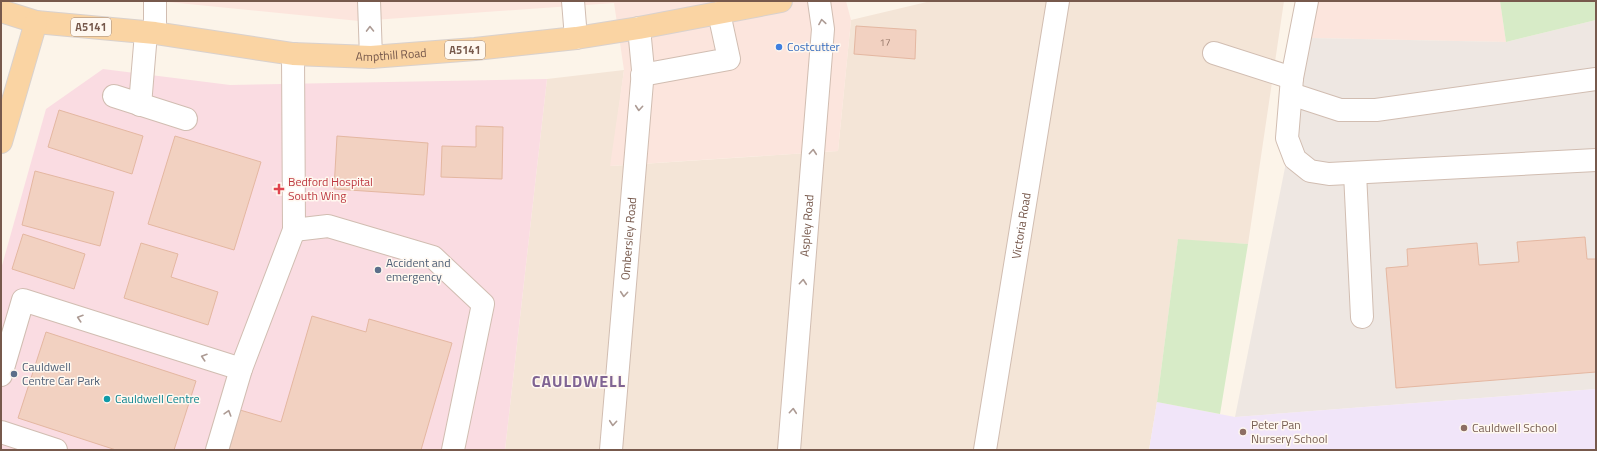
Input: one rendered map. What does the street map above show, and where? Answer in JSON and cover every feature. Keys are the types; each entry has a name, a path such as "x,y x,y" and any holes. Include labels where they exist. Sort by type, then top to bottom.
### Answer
{"main road":[{"name":"Ampthill Road","path":"1,10 36,22 150,33 293,54 371,57 475,49 576,38 639,28 781,1"},
{"path":"1,142 36,22"}],"street":[{"path":"140,105 155,1"},
{"path":"369,1 371,57"},
{"path":"573,1 576,38"},
{"name":"Aspley Road","path":"790,450 823,29 818,1"},
{"name":"Victoria Road","path":"985,450 1058,1"},
{"path":"1307,1 1291,86 1288,138 1295,159 1310,170 1329,174 1596,160"},
{"path":"642,75 729,59 719,13"},
{"name":"Ombersley Road","path":"611,450 642,75 639,28"},
{"path":"1214,53 1291,86 1340,110 1376,110 1596,79"},
{"path":"217,450 241,369 294,230 293,54"},
{"path":"114,96 186,119"},
{"path":"1355,173 1362,316"},
{"path":"294,230 328,226 433,257 483,304 453,450"},
{"path":"1,375 22,300 241,369"},
{"path":"1,432 56,450"}],"shaded area":[{"path":"158,1 846,1 851,20 838,151 610,166 624,70 614,3 359,21"},
{"path":"931,1 1284,1 1248,244 1178,240 1157,402 1149,450 505,450 547,79 624,70 611,166 838,151 851,20"},
{"path":"1316,1 1500,1 1506,42 1311,38"},
{"path":"1596,20 1596,389 1235,417 1311,38 1506,42"},
{"name":"Bedford Hospital South Wing","path":"103,69 230,85 547,79 505,450 1,450 1,269 46,109"},
{"name":"Cauldwell School","path":"1596,389 1596,450 1149,450 1157,402 1235,417"}],"green space":[{"path":"1500,1 1596,1 1596,20 1506,42"},
{"path":"1178,239 1248,244 1220,414 1157,402"}],"building":[{"path":"856,26 916,30 915,59 854,54"},
{"path":"59,110 143,136 132,174 48,147"},
{"path":"476,126 503,127 502,179 441,177 442,146 476,147"},
{"path":"175,136 261,162 234,250 148,224"},
{"path":"337,136 428,143 424,195 334,189"},
{"path":"35,171 114,192 100,246 22,225"},
{"path":"23,234 85,254 74,289 12,269"},
{"path":"1585,237 1587,259 1596,259 1596,372 1396,388 1386,268 1408,266 1407,249 1477,243 1479,265 1519,262 1517,242"},
{"path":"141,243 178,254 171,277 218,292 208,325 124,298"},
{"path":"312,316 366,332 369,319 452,343 421,450 229,450 240,410 281,422"},
{"name":"Cauldwell Centre","path":"46,332 196,381 174,450 116,450 18,418"}],"place":[{"name":"Costcutter","path":"779,47"},
{"name":"Bedford Hospital South Wing","path":"279,189"},
{"name":"Accident and emergency","path":"378,270"},
{"name":"Cauldwell Centre Car Park","path":"14,374"},
{"name":"Cauldwell Centre","path":"107,399"},
{"name":"Cauldwell School","path":"1464,428"},
{"name":"Peter Pan Nursery School","path":"1243,432"}],"district":[{"name":"CAULDWELL","path":"579,381"}]}
